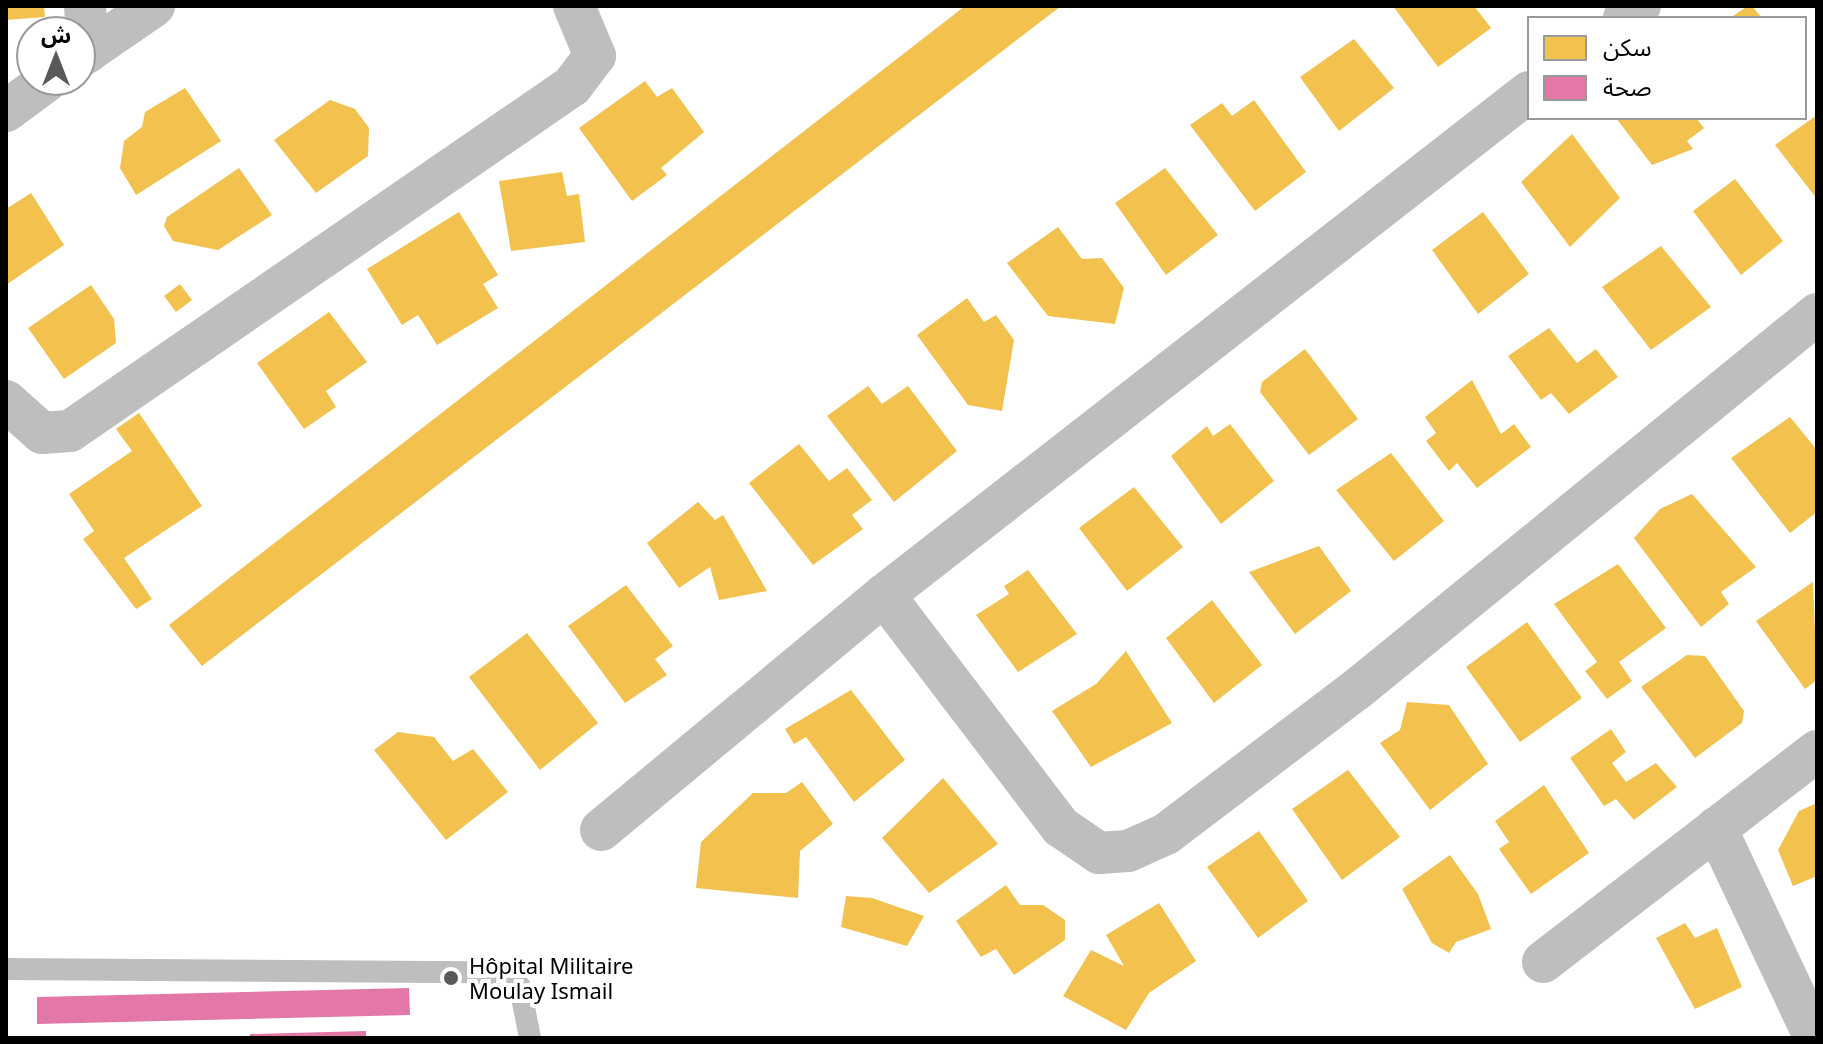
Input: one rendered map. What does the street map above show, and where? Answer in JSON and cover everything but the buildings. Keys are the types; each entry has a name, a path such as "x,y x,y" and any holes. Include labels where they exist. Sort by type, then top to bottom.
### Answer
{"street":[{"path":"96,47 154,6"},
{"path":"6,401 42,433 70,431 572,86 595,56 574,6"},
{"path":"601,830 884,595 1527,94"},
{"path":"884,595 1061,827 1099,853 1128,851 1166,834 1356,690 1817,314"},
{"path":"1543,962 1817,751"},
{"path":"1716,828 1815,1038"}],"lane":[{"path":"6,969 487,974 520,987 530,1038"}],"place":[{"name":"Hôpital Militaire Moulay Ismail","path":"451,978"}]}
